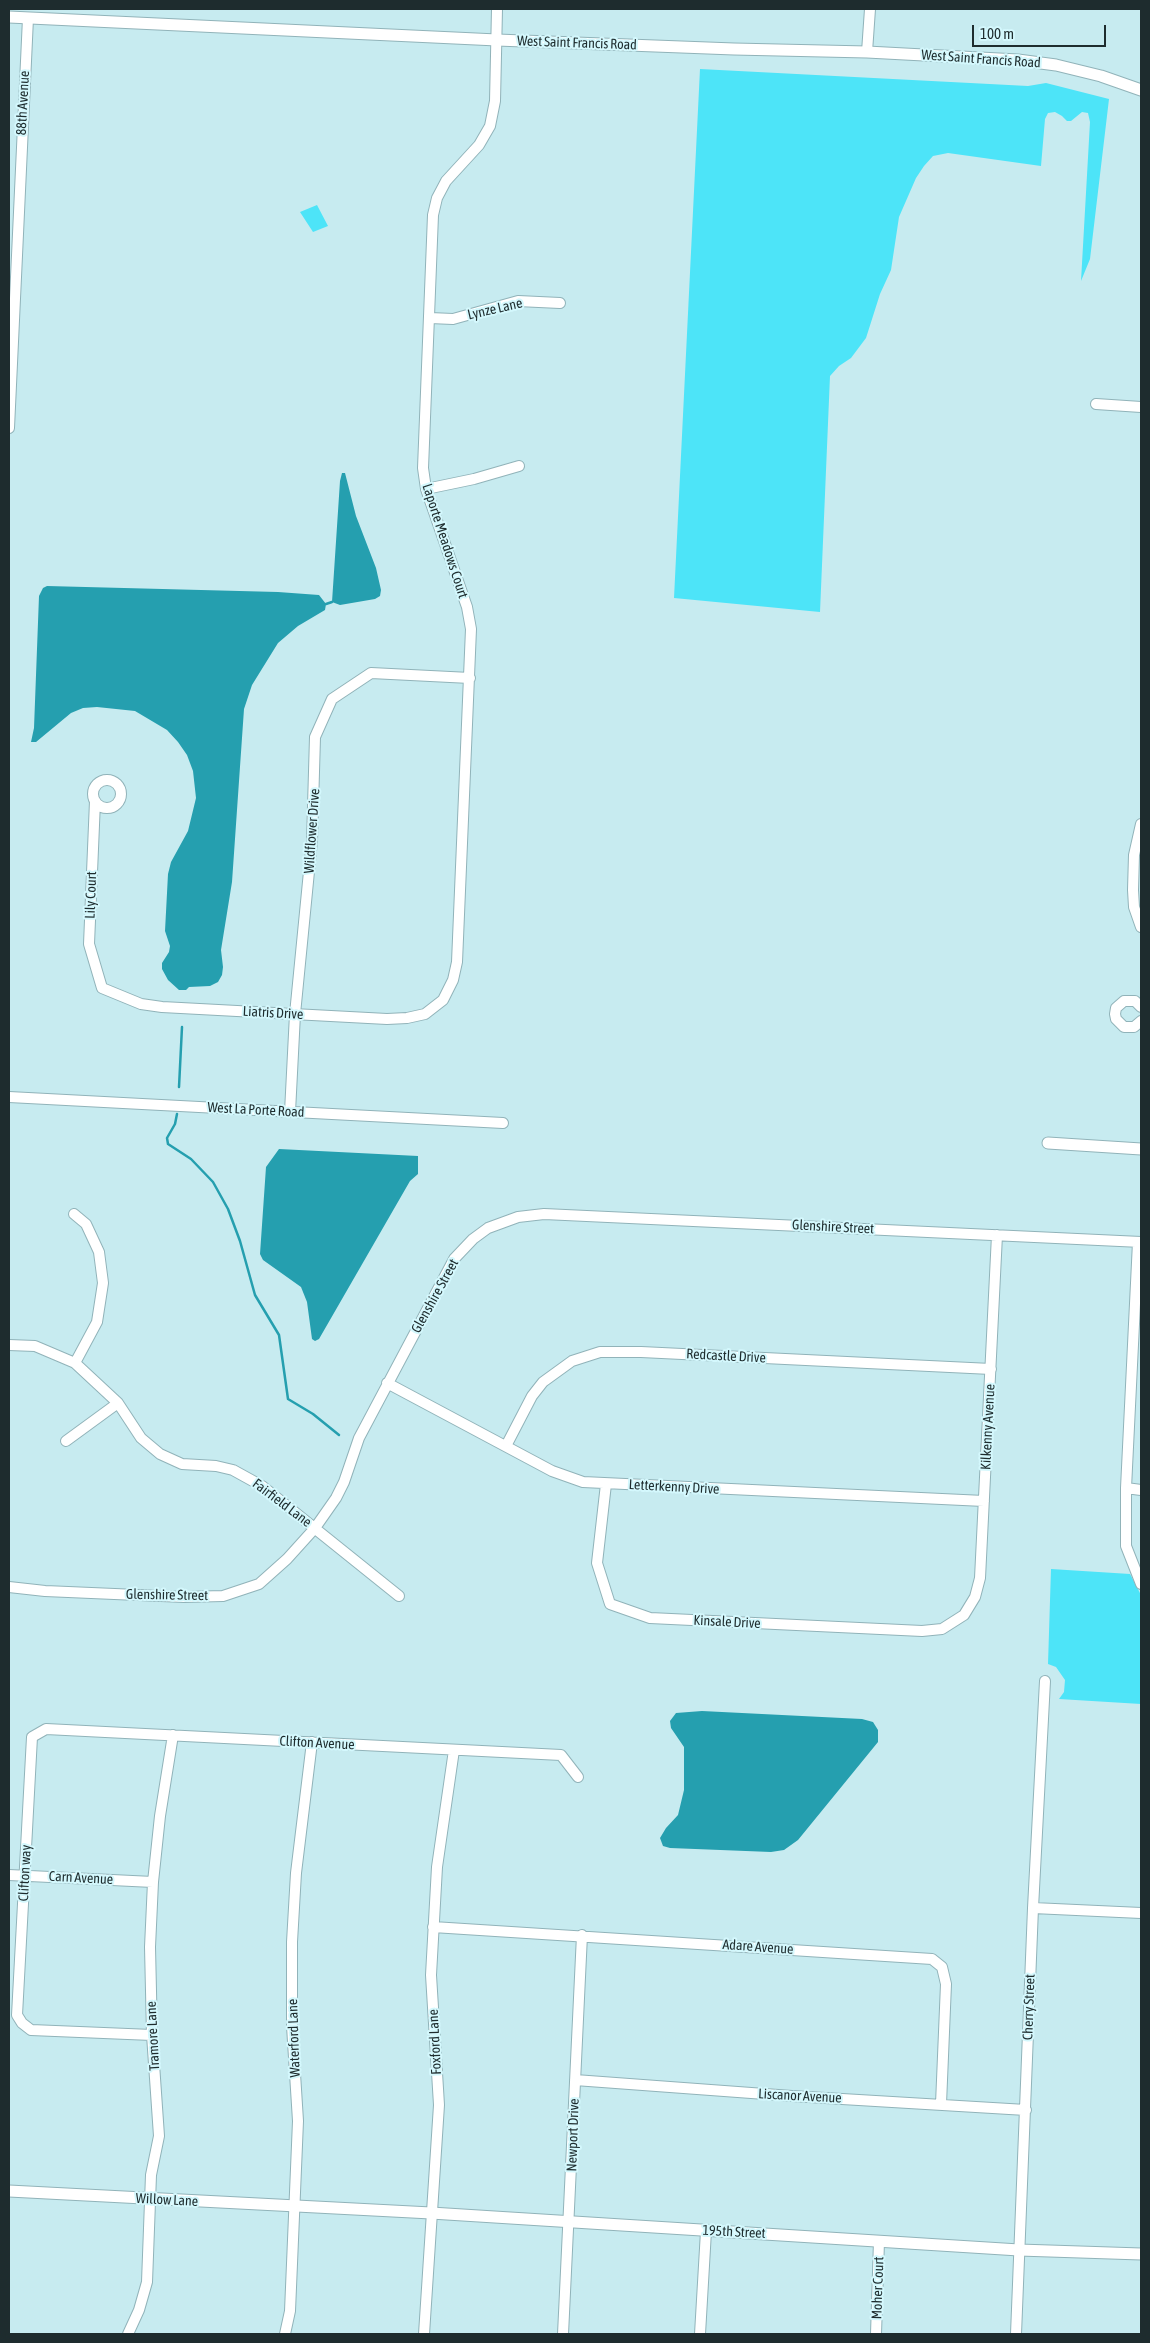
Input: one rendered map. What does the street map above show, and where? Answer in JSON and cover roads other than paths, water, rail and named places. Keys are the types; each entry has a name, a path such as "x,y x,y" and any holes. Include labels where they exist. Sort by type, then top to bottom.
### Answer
{"street":[{"name":"Laporte Meadows Court","path":"443,1000 453,980 457,962 471,629 469,616 426,489 423,468 434,205 446,181 479,145 490,126 495,101 497,9"},
{"path":"867,52 870,9"},
{"name":"West Saint Francis Road","path":"9,17 497,40 867,52 1018,60 1101,76 1141,90"},
{"name":"88th Avenue","path":"9,428 28,18"},
{"name":"Lynze Lane","path":"430,318 453,319 518,301 560,303"},
{"path":"1096,404 1141,407"},
{"path":"426,489 474,479 519,466"},
{"name":"Wildflower Drive","path":"290,1112 295,1014 312,841 315,737 332,699 371,674 470,678"},
{"name":"Lily Court","path":"95,801 89,944 102,988"},
{"path":"1141,824 1134,855 1133,890 1134,907 1141,927"},
{"name":"Liatris Drive","path":"102,988 141,1004 162,1007 386,1019 407,1018 425,1014 443,1000"},
{"path":"1141,1007 1135,1001 1124,1001 1116,1008 1115,1014 1119,1024 1124,1027 1134,1027 1141,1021"},
{"name":"West La Porte Road","path":"9,1097 503,1123"},
{"path":"1048,1143 1141,1149"},
{"path":"74,1214 86,1224 99,1252 103,1282 97,1322 75,1364"},
{"name":"Glenshire Street","path":"9,1587 65,1592 184,1597 223,1596 259,1584 287,1559 315,1528 340,1492 359,1438 454,1259 473,1239 488,1228 518,1217 544,1214 1140,1242"},
{"name":"Kilkenny Avenue","path":"964,1615 975,1597 980,1578 996,1235"},
{"path":"1140,1242 1126,1488 1126,1546 1141,1584"},
{"name":"Fairfield Lane","path":"9,1345 35,1346 75,1364 118,1403 141,1438 160,1454 182,1464 216,1466 233,1470 262,1486 399,1596"},
{"name":"Redcastle Drive","path":"506,1446 532,1396 543,1382 572,1361 600,1352 641,1352 991,1368"},
{"name":"Letterkenny Drive","path":"387,1383 564,1476 583,1482 984,1502"},
{"path":"66,1441 118,1403"},
{"name":"Kinsale Drive","path":"606,1484 597,1563 610,1604 650,1618 922,1631 942,1629 964,1615"},
{"path":"1126,1488 1141,1490"},
{"name":"Cherry Street","path":"1016,2334 1033,1908 1045,1681"},
{"name":"Clifton Avenue","path":"46,1729 561,1755 578,1777"},
{"name":"Clifton way","path":"46,1729 32,1737 17,2015 22,2023 31,2030 152,2035"},
{"name":"Tramore Lane","path":"128,2334 139,2310 147,2282 151,2175 158,2136 152,2035 150,1947 153,1882 173,1735"},
{"name":"Waterford Lane","path":"285,2334 290,2311 298,2122 292,2026 292,1942 296,1873 312,1742"},
{"name":"Foxford Lane","path":"424,2334 438,2105 431,1975 437,1867 454,1750"},
{"name":"Carn Avenue","path":"9,1875 153,1882"},
{"path":"1033,1908 1141,1913"},
{"name":"Adare Avenue","path":"434,1927 582,1935 932,1959 942,1967 946,1984 941,2104"},
{"name":"Newport Drive","path":"563,2334 582,1935"},
{"name":"Liscanor Avenue","path":"575,2080 792,2096 1026,2110"},
{"name":"Willow Lane","path":"9,2191 326,2208"},
{"name":"195th Street","path":"326,2208 1020,2250 1141,2254"},
{"path":"700,2334 706,2231"},
{"name":"Moher Court","path":"876,2334 880,2241"}],"waterway":[{"path":"326,604 332,602"},
{"path":"179,1087 182,1027"},
{"path":"177,1114 175,1124 167,1138 168,1144 191,1159 213,1182 228,1209 240,1241 255,1295 279,1335 288,1399 313,1414 339,1435"}]}
